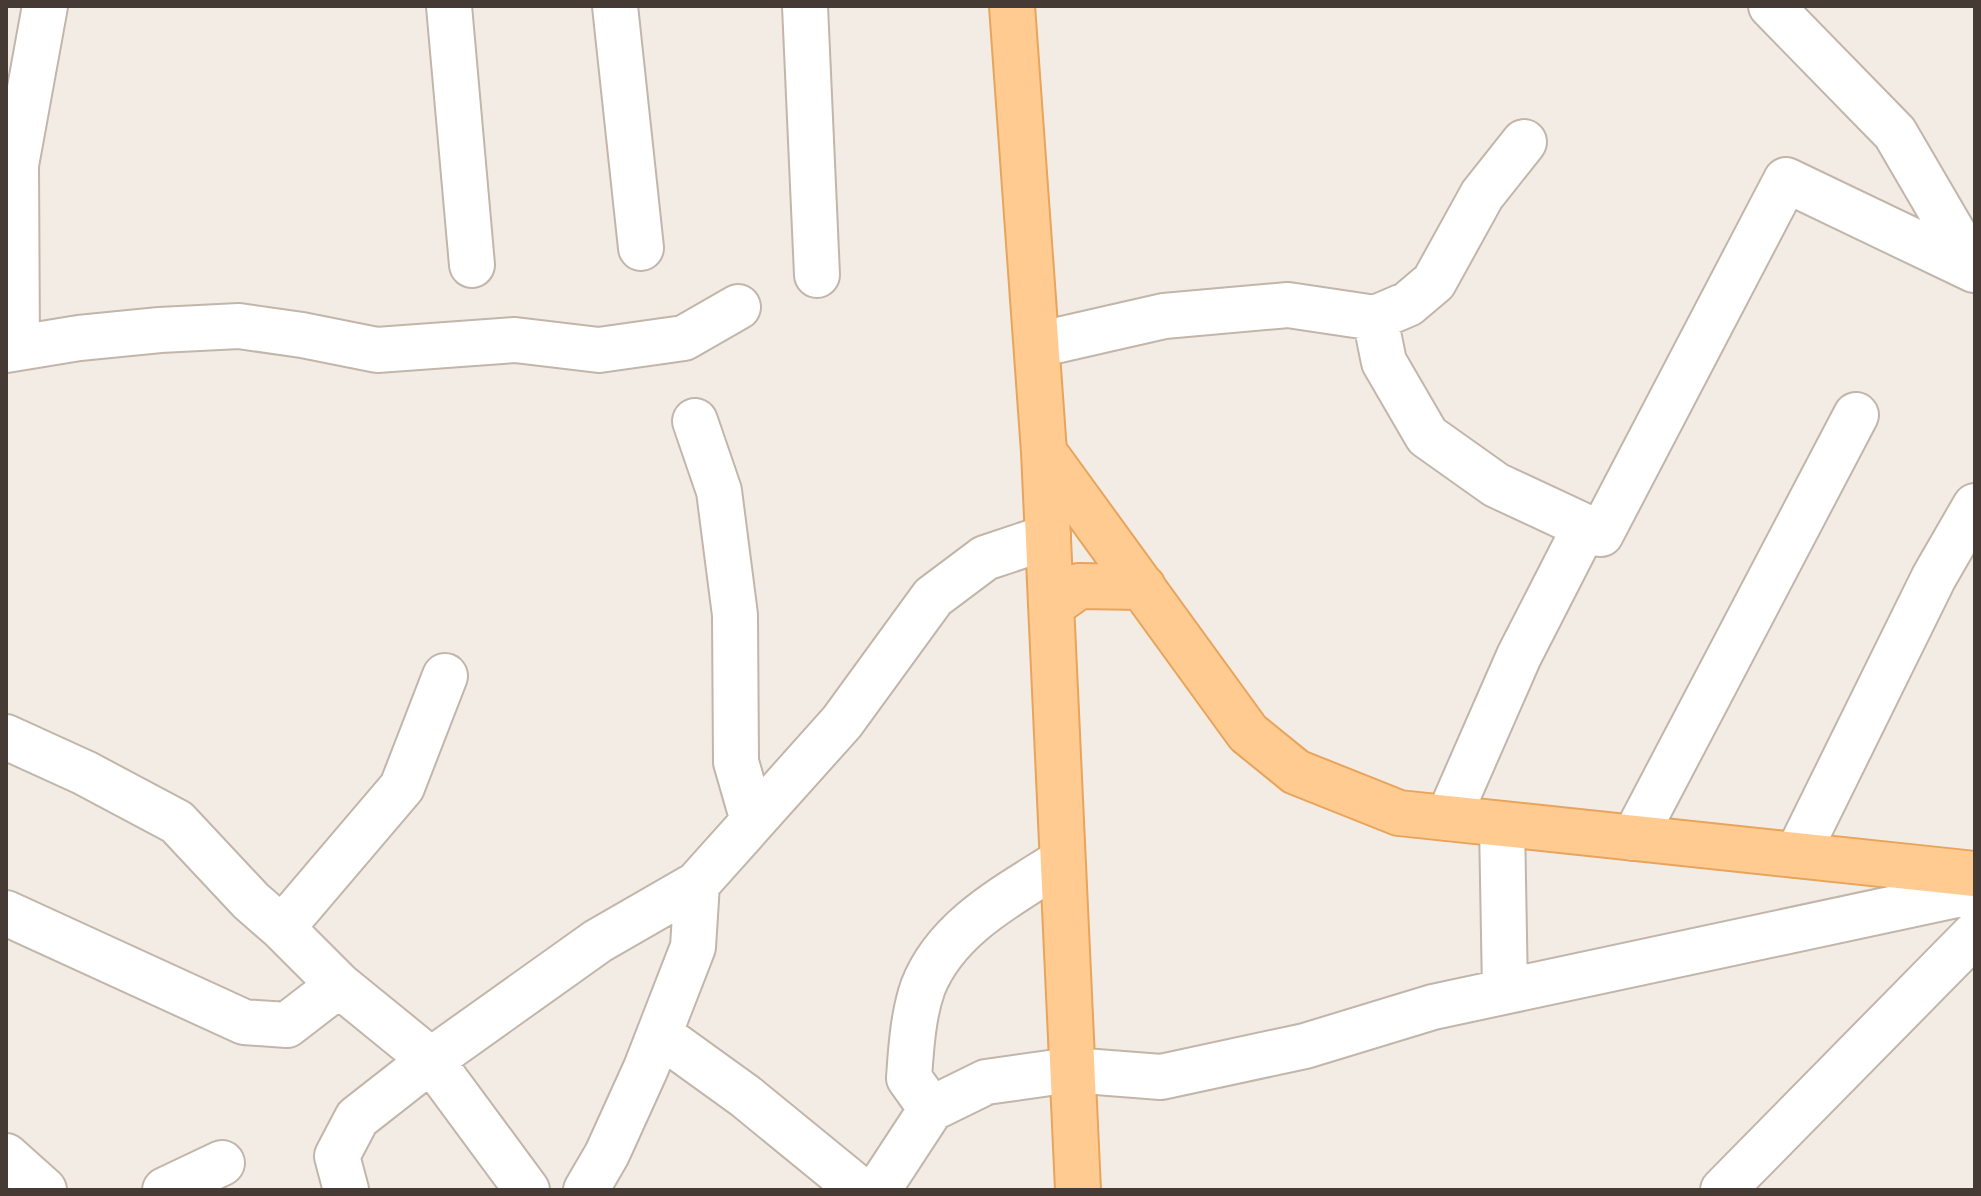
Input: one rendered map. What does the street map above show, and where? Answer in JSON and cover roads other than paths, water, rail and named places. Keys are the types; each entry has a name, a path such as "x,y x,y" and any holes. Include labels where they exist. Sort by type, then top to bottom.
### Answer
{"main road":[{"path":"1012,6 1044,452 1078,1190"},
{"path":"1044,452 1248,733 1296,772 1399,813 1975,874"},
{"path":"1051,606 1079,586 1143,587"}],"street":[{"path":"45,6 16,165 12,348 160,330 239,326 377,350 515,340 599,350 684,338 738,307"},
{"path":"449,6 472,265"},
{"path":"615,6 641,248"},
{"path":"805,6 817,275"},
{"path":"1771,6 1895,133 1975,270"},
{"path":"1037,345 1164,316 1288,305 1375,318 1408,304 1434,282 1482,195 1524,142"},
{"path":"1375,318 1384,362 1427,436 1496,485 1601,534 1786,180 1975,270"},
{"path":"1634,838 1856,415"},
{"path":"695,421 719,491 735,615 736,762 753,821"},
{"path":"1797,855 1934,577 1975,506"},
{"path":"1448,818 1519,656 1585,527"},
{"path":"346,1190 337,1156 357,1118 431,1060 598,941 697,884 842,722 933,597 985,558 1048,537"},
{"path":"282,928 402,787 445,676"},
{"path":"6,737 85,773 177,822 251,901 339,985 431,1060 527,1190"},
{"path":"1502,824 1505,991"},
{"path":"931,1109 909,1078 911,1044 923,987 947,948 974,918 1062,861"},
{"path":"586,1190 607,1154 693,947 697,884"},
{"path":"878,1190 931,1109 986,1082 1071,1070 1161,1077 1305,1046 1433,1007 1975,891"},
{"path":"6,913 244,1022 287,1025 339,985"},
{"path":"1723,1190 1975,934"},
{"path":"659,1034 745,1096 860,1190"},
{"path":"6,1156 44,1190"},
{"path":"165,1190 223,1169"}]}
